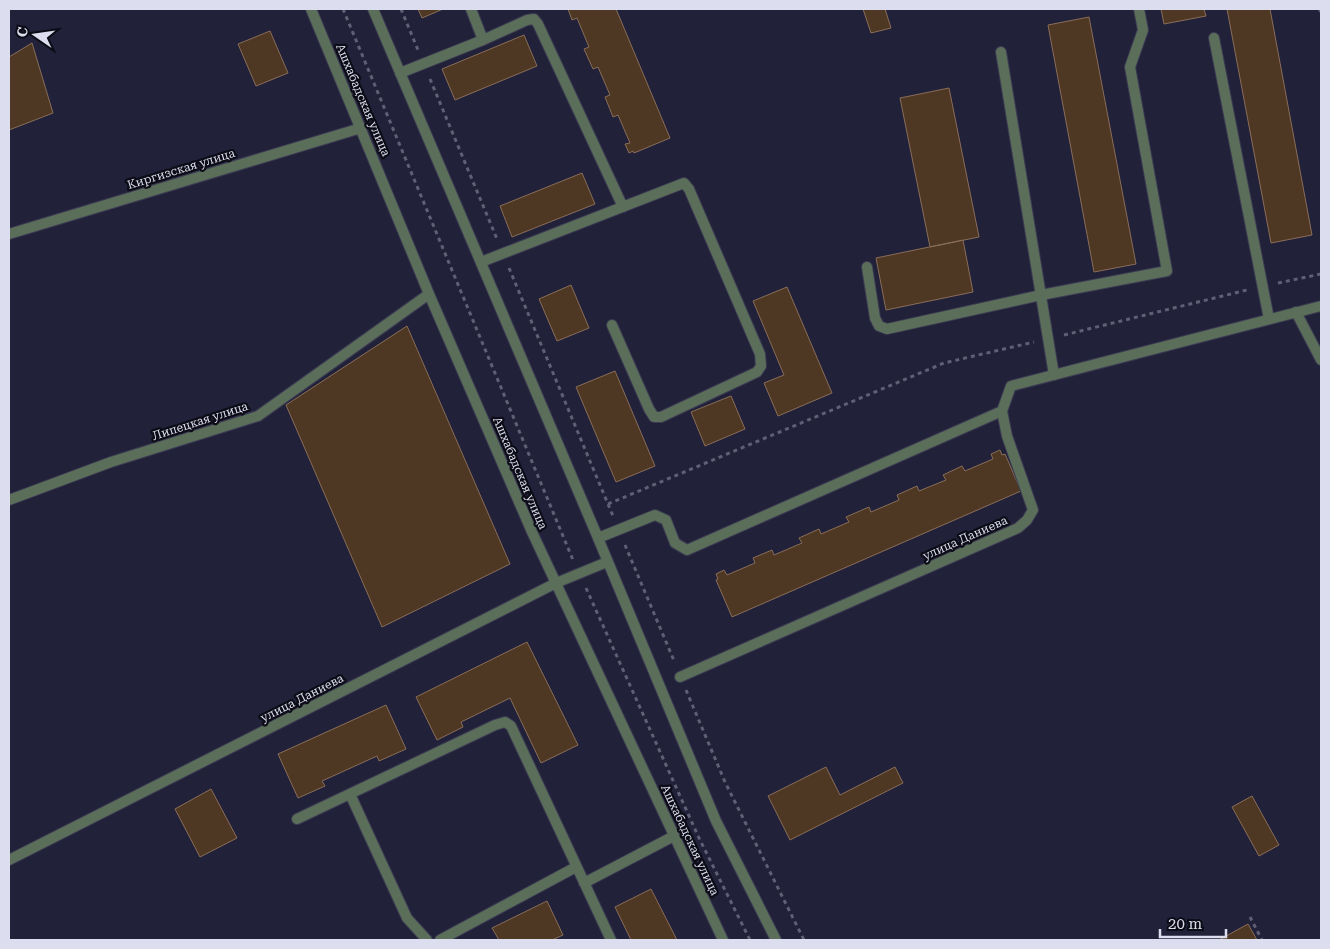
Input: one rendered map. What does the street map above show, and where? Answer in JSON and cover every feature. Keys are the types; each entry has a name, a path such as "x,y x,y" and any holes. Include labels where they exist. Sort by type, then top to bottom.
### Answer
{"street":[{"name":"Ашхабадская улица","path":"311,9 429,294 532,532 723,940"},
{"path":"373,9 716,821 776,940"},
{"path":"470,9 483,40"},
{"path":"867,267 875,318 879,326 887,329 1041,295 1167,271 1130,67 1143,30 1139,9"},
{"path":"400,73 483,40 526,20 534,19 623,207"},
{"path":"1214,38 1269,319"},
{"path":"1001,52 1054,375"},
{"name":"Киргизская улица","path":"9,234 361,128"},
{"path":"481,262 684,183 689,189 760,354 762,366 757,372 661,417 654,417 649,410 612,325"},
{"name":"Липецкая улица","path":"9,500 111,462 258,416 429,294"},
{"path":"598,538 655,515 666,520 675,543 687,550 1002,411 1012,386 1321,306"},
{"path":"1296,312 1321,360"},
{"name":"улица Даниева","path":"680,677 1018,528 1027,520 1033,510 1008,436 1002,411"},
{"name":"улица Даниева","path":"9,860 556,583 607,562"},
{"path":"297,819 505,722 511,726 611,940"},
{"path":"350,794 407,918 427,940"},
{"path":"584,883 674,836"},
{"path":"440,940 576,867"}],"path":[{"path":"344,9 579,574 699,838 750,940"},
{"path":"402,9 725,782 804,940"},
{"path":"608,504 944,363 1263,286 1321,274"},
{"path":"1250,917 1262,940"}],"building":[{"path":"418,9 443,9 422,18"},
{"path":"568,9 616,9 670,138 634,153 633,151 629,153 625,144 630,143 618,115 613,117 605,97 610,95 598,67 593,69 584,49 589,47 577,18 572,20"},
{"path":"863,9 885,9 891,28 871,33"},
{"path":"1161,9 1204,9 1206,16 1164,24"},
{"path":"1227,9 1270,9 1312,235 1271,243"},
{"path":"1089,17 1136,264 1094,272 1048,25"},
{"path":"270,31 288,73 256,86 238,44"},
{"path":"524,35 537,66 455,100 442,69"},
{"path":"32,43 53,113 9,130 9,57"},
{"path":"949,88 979,237 930,247 900,98"},
{"path":"582,173 595,204 512,237 500,206"},
{"path":"963,240 973,292 886,310 876,258"},
{"path":"571,285 589,328 557,341 539,299"},
{"path":"787,287 832,393 778,416 764,383 784,375 753,301"},
{"path":"407,326 510,564 382,627 286,405"},
{"path":"615,371 655,466 616,482 576,387"},
{"path":"731,396 745,429 705,446 691,412"},
{"path":"1000,450 1002,455 1005,454 1021,491 732,617 716,580 718,579 716,574 724,570 727,575 755,563 753,558 772,550 774,555 802,543 799,538 819,529 821,534 849,522 846,517 869,507 871,512 899,500 897,495 917,486 919,491 946,480 943,475 962,466 965,471 993,459 991,454"},
{"path":"527,642 578,745 541,763 510,698 461,722 463,727 437,740 416,697"},
{"path":"386,705 406,749 379,761 377,756 322,781 325,786 298,798 278,754"},
{"path":"826,767 840,795 895,767 903,783 790,840 768,796"},
{"path":"211,789 237,838 200,857 175,809"},
{"path":"1252,796 1279,845 1259,856 1232,807"},
{"path":"651,889 677,940 631,940 615,907"},
{"path":"547,901 563,935 552,940 499,940 492,928"},
{"path":"1248,924 1257,940 1219,940"}]}
